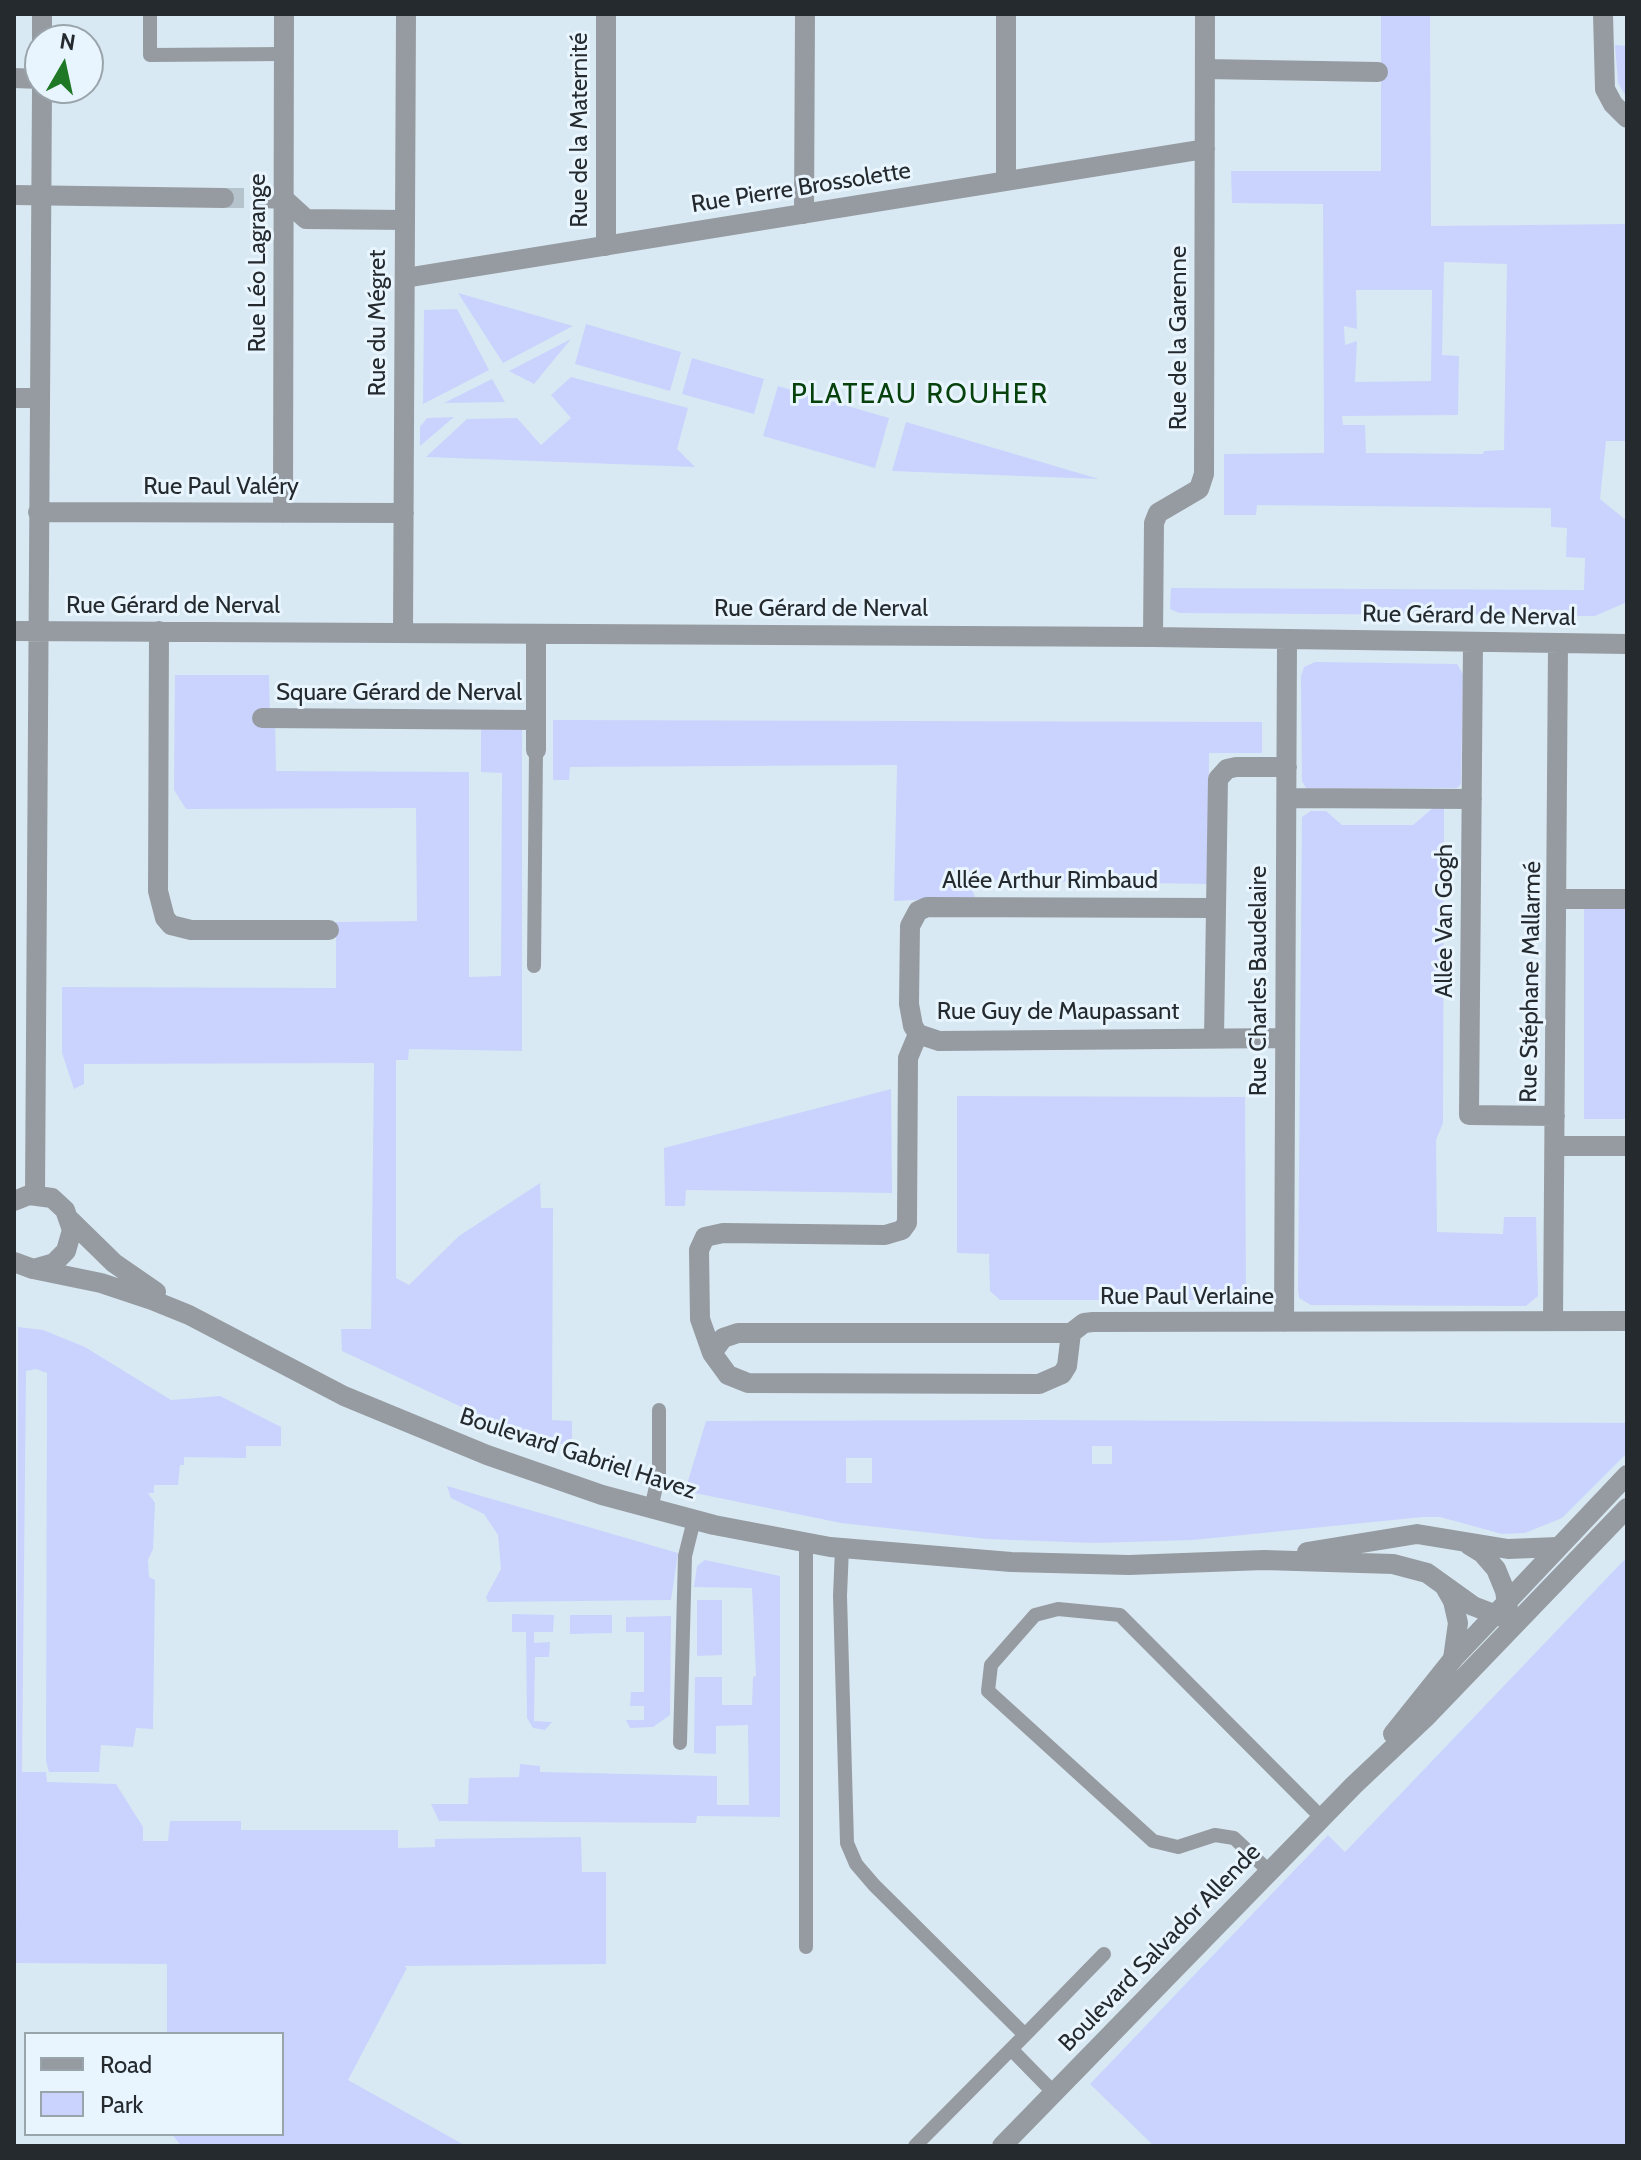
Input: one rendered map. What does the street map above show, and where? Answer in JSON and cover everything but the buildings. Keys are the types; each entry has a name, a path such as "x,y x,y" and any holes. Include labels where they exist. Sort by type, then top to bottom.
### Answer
{"street":[{"name":"Rue Léo Lagrange","path":"283,513 284,14"},
{"name":"Rue du Mégret","path":"403,633 406,14"},
{"name":"Rue de la Maternité","path":"606,14 606,246"},
{"path":"804,214 805,14"},
{"path":"1006,14 1006,181"},
{"name":"Rue de la Garenne","path":"1153,637 1154,523 1158,513 1199,489 1204,474 1205,14"},
{"path":"1603,14 1605,89 1613,104 1627,118"},
{"path":"1205,69 1378,72"},
{"path":"14,1201 35,1195 42,104"},
{"name":"Rue Pierre Brossolette","path":"405,278 1205,149"},
{"path":"14,195 224,198"},
{"path":"263,198 284,199 306,219 405,220"},
{"path":"14,398 39,398"},
{"name":"Rue Paul Valéry","path":"38,512 404,513"},
{"name":"Rue Gérard de Nerval","path":"14,631 1153,637 1627,644"},
{"path":"159,631 158,891 165,918 171,925 191,930 329,930"},
{"name":"Square Gérard de Nerval","path":"536,634 536,750"},
{"name":"Rue Charles Baudelaire","path":"1284,1322 1287,641"},
{"name":"Allée Van Gogh","path":"1473,642 1469,1115 1555,1116"},
{"name":"Rue Stéphane Mallarmé","path":"1553,1321 1558,643"},
{"name":"Square Gérard de Nerval","path":"262,718 536,720"},
{"path":"1214,1038 1218,779 1227,769 1236,767 1287,767"},
{"path":"1287,798 1472,799"},
{"path":"1558,899 1627,899"},
{"name":"Allée Arthur Rimbaud","path":"918,1034 913,1026 909,1004 910,926 918,911 927,907 1214,908"},
{"name":"Rue Guy de Maupassant","path":"712,1353 702,1331 699,1307 699,1250 705,1237 714,1233 885,1235 902,1230 907,1223 908,1058 918,1034 939,1041 1285,1038"},
{"path":"1555,1146 1627,1146"},
{"name":"Boulevard Gabriel Havez","path":"35,1195 57,1202 70,1220 114,1263 189,1315"},
{"path":"20,1266 50,1266 63,1256 72,1236 70,1220"},
{"name":"Boulevard Gabriel Havez","path":"20,1266 115,1286 189,1315 344,1396 401,1420 542,1475 694,1520 842,1548 1041,1564 1158,1565 1264,1560 1393,1564 1418,1569 1473,1606 1508,1618"},
{"name":"Rue Paul Verlaine","path":"712,1353 723,1338 738,1333 1071,1333 1084,1323 1093,1322 1627,1321"},
{"path":"712,1353 728,1375 748,1383 1039,1384 1062,1374 1067,1366 1071,1333"},
{"name":"Boulevard Salvador Allende","path":"1002,2146 1354,1785 1425,1718 1508,1618 1558,1547 1627,1475"},
{"name":"Boulevard Salvador Allende","path":"1354,1785 1453,1659 1508,1618 1627,1508"},
{"name":"Boulevard Gabriel Havez","path":"1264,1560 1398,1536 1447,1537 1519,1550 1558,1547"},
{"path":"1447,1537 1471,1546 1490,1561 1501,1579 1508,1618"},
{"path":"1440,1581 1456,1611 1458,1634 1453,1659"}],"lane":[{"path":"150,14 150,55 284,54"},
{"path":"534,966 536,750"},
{"path":"651,1509 659,1473 659,1410"},
{"path":"680,1743 685,1556 694,1520"},
{"path":"806,1543 806,1947"},
{"path":"842,1548 840,1596 847,1843 856,1864 874,1885 1025,2035"},
{"path":"1270,1872 1234,1838 1215,1835 1178,1847 1153,1841 988,1691 991,1665 1035,1615 1058,1609 1120,1615 1322,1818"},
{"path":"915,2146 1104,1954"},
{"path":"1011,2049 1055,2094"}],"green space":[{"path":"1381,14 1430,14 1431,226 1627,224 1627,441 1606,441 1600,499 1627,521 1627,602 1595,616 1179,613 1170,609 1171,588 1584,590 1585,558 1566,557 1567,528 1551,527 1551,508 1257,505 1256,515 1224,515 1224,454 1324,453 1323,204 1232,203 1231,171 1381,171","holes":["1444,262 1507,264 1504,450 1484,451 1483,454 1366,453 1365,425 1343,425 1342,416 1458,415 1459,356 1442,355","1356,290 1432,290 1431,381 1355,382 1357,341 1345,345 1344,326 1357,329"]},
{"path":"1615,45 1627,46 1627,98 1618,83"},
{"path":"458,293 573,326 503,363"},
{"path":"457,309 489,370 423,404 424,310"},
{"path":"586,324 681,352 670,391 575,364"},
{"path":"571,339 534,384 509,371"},
{"path":"692,358 764,379 754,414 682,394"},
{"path":"571,377 688,408 677,449 695,467 426,457 467,419 517,418 541,445 571,418 551,395"},
{"path":"492,379 505,402 444,403"},
{"path":"778,386 889,418 875,468 763,436"},
{"path":"454,417 420,446 420,427 427,418"},
{"path":"906,422 1099,479 892,471"},
{"path":"1315,662 1457,664 1463,674 1461,784 1457,788 1306,788 1302,781 1301,676 1304,667"},
{"path":"175,675 269,675 270,717 275,718 276,771 469,772 469,977 501,976 502,773 481,772 481,729 522,729 522,1051 409,1049 408,1060 396,1060 396,1278 409,1285 459,1236 540,1183 541,1208 553,1208 552,1420 572,1421 572,1448 470,1411 342,1351 341,1329 371,1329 374,1063 84,1064 84,1084 74,1089 62,1053 62,987 336,988 336,922 417,921 416,808 186,809 174,790"},
{"path":"553,720 1262,722 1262,753 1209,753 1208,884 968,880 975,897 894,901 897,765 570,767 569,780 553,780"},
{"path":"1434,807 1444,807 1443,1123 1436,1140 1437,1232 1503,1234 1504,1217 1536,1217 1538,1296 1526,1306 1311,1305 1299,1298 1298,1289 1302,817 1311,811 1326,811 1342,825 1413,825"},
{"path":"1584,908 1627,908 1627,1119 1584,1119"},
{"path":"891,1089 892,1193 686,1190 685,1206 665,1206 664,1148"},
{"path":"957,1096 1245,1097 1246,1300 1000,1300 990,1291 989,1254 957,1253"},
{"path":"18,1327 43,1330 85,1347 171,1400 220,1396 281,1427 281,1446 246,1446 246,1458 184,1457 178,1485 154,1485 154,1493 148,1493 155,1503 153,1549 148,1560 149,1577 155,1580 153,1729 136,1728 133,1747 101,1745 99,1772 49,1772 46,1761 47,1373 36,1369 26,1371 22,1772 46,1772 47,1782 116,1784 143,1827 143,1841 168,1841 170,1821 241,1821 241,1830 398,1830 398,1848 435,1847 435,1839 581,1837 582,1872 606,1872 606,1964 404,1966 407,1968 348,2080 466,2146 181,2146 174,2136 284,2136 284,2032 167,2032 167,1964 16,1963"},
{"path":"706,1421 1627,1423 1627,1453 1562,1518 1525,1533 1502,1534 1440,1517 1423,1517 1193,1540 1095,1543 987,1539 841,1523 685,1491","holes":["1092,1446 1112,1446 1112,1464 1092,1464","846,1458 872,1458 872,1483 846,1483"]},
{"path":"447,1486 678,1553 671,1600 488,1602 486,1597 501,1569 498,1535 484,1514 451,1498"},
{"path":"1627,1557 1627,2146 1154,2146 1090,2084 1328,1835 1345,1852"},
{"path":"705,1560 780,1576 780,1817 697,1816 696,1823 439,1821 431,1804 468,1804 469,1778 519,1777 520,1764 540,1766 540,1772 717,1776 717,1805 749,1805 748,1725 716,1726 716,1754 694,1753 695,1677 722,1677 722,1705 752,1705 753,1677 756,1676 752,1588 694,1587 697,1566"},
{"path":"697,1600 722,1600 722,1655 697,1656"},
{"path":"512,1614 554,1615 553,1632 534,1632 534,1643 550,1642 549,1657 535,1657 534,1721 552,1722 545,1730 533,1728 527,1718 526,1632 512,1632"},
{"path":"570,1615 612,1615 612,1633 570,1634"},
{"path":"671,1616 670,1715 653,1727 630,1728 626,1720 644,1720 644,1706 630,1706 631,1692 644,1692 644,1632 626,1632 626,1617"}],"tunnel":[{"path":"224,198 263,198"}],"district":[{"name":"PLATEAU ROUHER","path":"920,395"}]}
